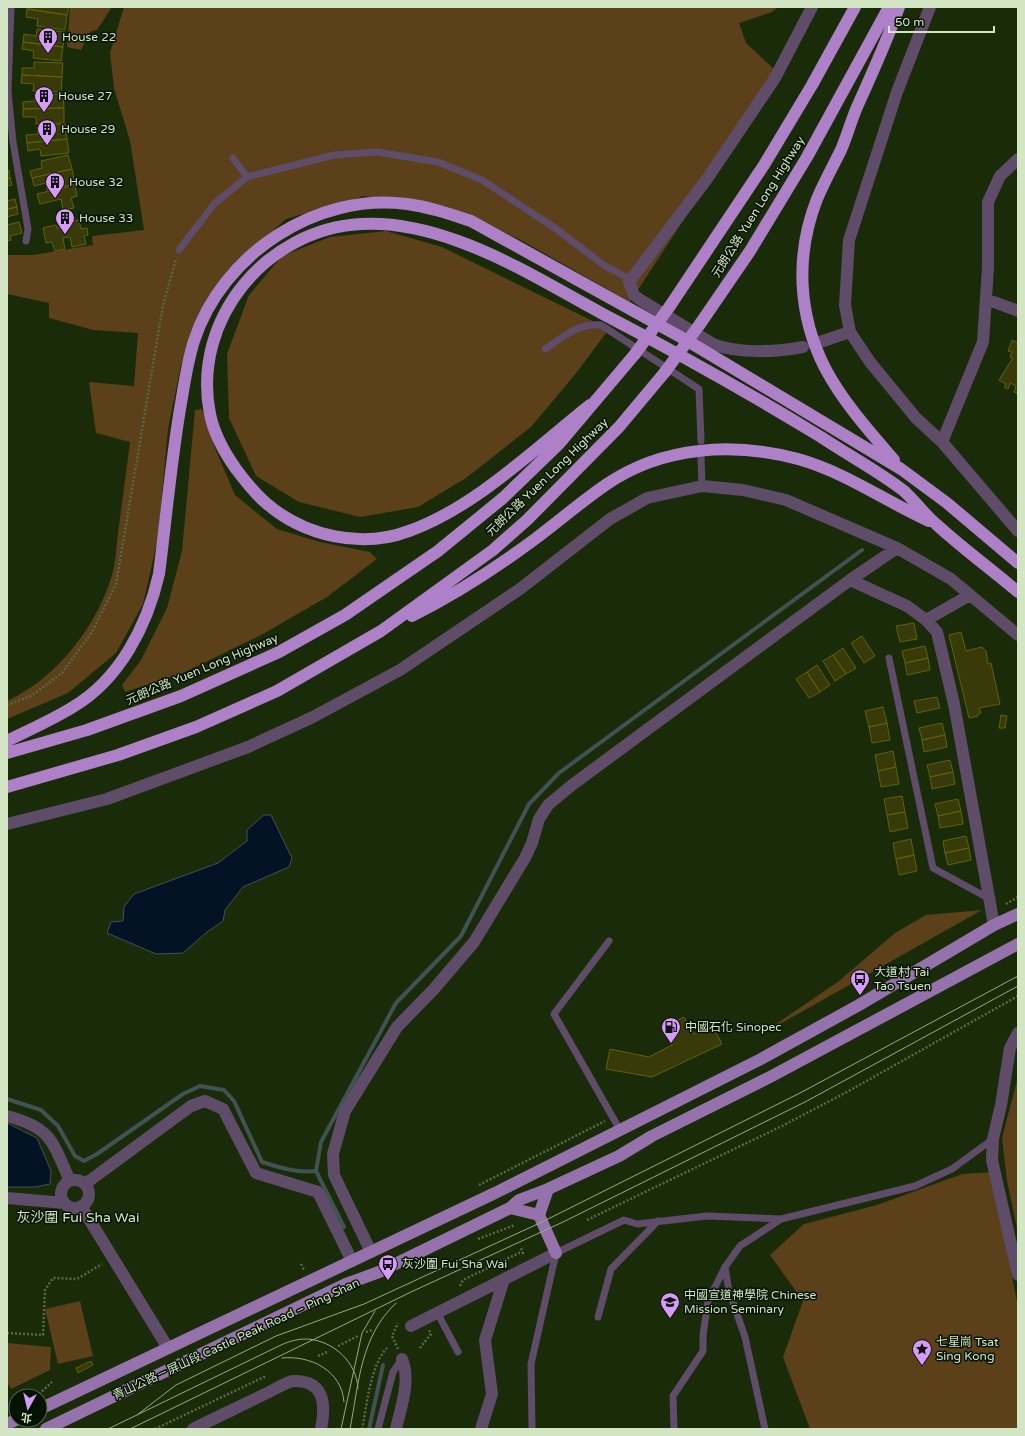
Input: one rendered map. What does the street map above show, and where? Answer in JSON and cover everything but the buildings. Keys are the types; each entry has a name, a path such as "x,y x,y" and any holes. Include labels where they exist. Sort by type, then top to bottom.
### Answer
{"highway":[{"name":"元朗公路 Yuen Long Highway","path":"7,753 87,730 181,696 280,652 345,615 438,551 503,498 559,444 590,405 635,354 670,306 764,165 812,85 855,7"},
{"name":"元朗公路 Yuen Long Highway","path":"7,787 118,755 196,727 278,691 381,631 493,550 527,520 624,422 665,372 750,251 807,157 889,7"},
{"path":"899,7 840,151 817,200 806,239 801,274 805,310 816,347 825,368 843,398 901,468"},
{"path":"7,741 73,707 89,696 117,666 139,632 154,594 159,574 177,428 186,372 195,340 208,309 227,281 255,252 277,235 306,220 339,209 372,204 406,204 439,210 472,221 686,340 901,468 948,503 1018,563"},
{"path":"590,405 490,484 454,509 410,531 388,537 359,539 332,536 307,529 278,512 252,490 226,454 215,431 208,401 209,370 217,328 232,298 260,266 283,249 315,233 350,225 386,224 430,232 487,252 735,386 859,461 905,492 934,523 1018,592"},
{"path":"381,631 467,587 535,539 607,484 658,460 690,451 733,449 768,453 798,459 825,468 898,507 934,523"}],"main road":[{"name":"青山公路－屏山段 Castle Peak Road – Ping Shan","path":"48,1405 495,1193 620,1130 800,1038 994,925 1018,914"},
{"name":"青山公路－屏山段 Castle Peak Road – Ping Shan","path":"46,1429 346,1284 380,1272 510,1208 519,1200 551,1188 619,1156 652,1136 770,1077 1018,944"},
{"path":"551,1188 539,1216 556,1253"},
{"path":"510,1208 539,1216"}],"street":[{"path":"803,347 782,350 736,350 723,348 713,344 638,298 632,291 630,279 707,179 766,91 812,7"},
{"path":"930,7 897,92 849,240 846,305 850,332 870,362 916,418 942,442 1018,531"},
{"path":"942,442 983,342 988,268 988,202 1000,176 1018,159"},
{"path":"986,299 1018,311"},
{"path":"820,342 850,332"},
{"path":"7,824 106,799 248,747 313,717 400,670 520,589 610,519 647,498 702,486 743,490 786,500 897,548 951,579 1018,635"},
{"path":"371,1252 334,1175 333,1154 344,1111 397,1028 434,989 474,942 525,858 532,843 539,819 548,805 572,785 850,580 897,548"},
{"path":"850,580 907,606 926,620 937,632 954,704 994,925"},
{"path":"926,620 970,595"},
{"path":"1018,1033 1010,1048 1001,1105 993,1139 994,1172 1018,1275"},
{"path":"85,1184 191,1106 205,1101 223,1109 256,1173 318,1192 352,1261"},
{"path":"7,1116 29,1122 50,1137 70,1181"},
{"path":"7,1198 64,1203 69,1206 81,1206 87,1200 89,1192 85,1184 78,1180 70,1181 63,1186 61,1195 64,1203"},
{"path":"81,1206 168,1348"},
{"path":"411,1326 436,1312 556,1253"},
{"path":"482,1429 492,1394 485,1340 504,1279"},
{"path":"396,1429 406,1381 406,1368 402,1358"},
{"path":"193,1429 292,1381 313,1385 319,1390 322,1399 324,1417 321,1429"}],"lane":[{"path":"11,7 8,91 13,142 28,229 26,241"},
{"path":"179,250 214,204 248,177 334,155 377,152 438,162 482,180 555,228 605,266 630,279"},
{"path":"233,158 248,177"},
{"path":"544,350 578,327 589,324 601,326 699,389 701,441"},
{"path":"702,458 702,486"},
{"path":"889,658 933,868 988,898"},
{"path":"609,941 554,1014 620,1130"},
{"path":"532,1429 531,1364 556,1253 624,1220 637,1224 707,1216 782,1219 915,1186 952,1169 993,1139"},
{"path":"674,1429 673,1396 703,1351 703,1335 708,1301 724,1267 740,1246 782,1219"},
{"path":"598,1317 611,1269 658,1221"},
{"path":"724,1267 745,1337 765,1429"},
{"path":"436,1312 458,1352"},
{"path":"378,1429 393,1372 402,1358"}],"path":[{"path":"7,705 31,696 62,673 92,632 116,584 163,305 179,250"},
{"path":"991,913 1018,897"},
{"path":"593,1221 587,1220 831,1100 1018,996"},
{"path":"539,1154 613,1117"},
{"path":"460,1287 463,1280 519,1253 523,1253 521,1248"},
{"path":"7,1333 43,1334 45,1290 53,1278 78,1279 112,1257"},
{"path":"393,1325 398,1323 392,1336 396,1343"},
{"path":"366,1332 372,1330"},
{"path":"338,1346 358,1336"},
{"path":"362,1429 376,1366 381,1354 387,1348"},
{"path":"318,1356 327,1352"},
{"path":"155,1429 264,1378"},
{"path":"46,1388 52,1382"}],"shaded area":[{"path":"70,7 112,7 97,30 90,32 81,50 67,47"},
{"path":"124,7 778,7 772,12 739,23 746,43 777,72 728,152 630,302 519,239 452,210 364,196 286,219 244,256 210,307 181,365 168,429 158,538 143,604 116,653 68,693 7,719 7,701 42,679 58,665 85,631 105,594 114,565 130,442 96,433 89,382 134,386 138,333 93,330 49,318 49,303 7,294 7,255 33,255 93,245 92,236 144,230 130,141 114,88 110,53"},
{"path":"386,231 442,247 609,329 577,372 531,427 466,478 418,507 360,517 299,502 256,476 229,418 227,354 249,295 282,256 330,237"},
{"path":"202,409 215,448 235,495 277,529 320,542 370,552 377,559 327,597 263,634 183,673 125,692 122,685 141,660 167,608 182,551 195,410"},
{"path":"982,910 757,1037 839,981 895,933 926,915"},
{"path":"1018,1077 1018,1233 1007,1181 1002,1138"},
{"path":"992,1172 1018,1307 1018,1429 810,1429 783,1357 803,1301 770,1255 804,1224 877,1205 962,1174"},
{"path":"80,1301 93,1356 58,1364 45,1309"},
{"path":"7,1343 51,1347 50,1370 13,1388 10,1388 7,1382"}],"water":[{"path":"264,815 271,815 292,858 289,867 243,887 225,910 223,921 207,932 183,953 156,954 107,933 111,922 123,921 124,907 134,894 218,863 247,841 247,830"},
{"path":"7,1123 37,1138 51,1171 50,1184 35,1187 7,1187"}],"waterway":[{"path":"344,1227 316,1171 321,1142 396,1003 461,936 529,804 559,773 862,550"},
{"path":"7,1099 41,1110 58,1126 75,1156 84,1161 97,1154 183,1094 200,1086 224,1090 234,1101 262,1162 296,1171 316,1171"},
{"path":"369,1429 383,1365"}],"tram line":[{"path":"137,1415 176,1385 276,1336 364,1304 542,1222 800,1093 1018,976"},
{"path":"130,1429 411,1292 563,1222 805,1102 1018,986"},
{"path":"350,1429 359,1378 368,1346 384,1316 396,1303"},
{"path":"341,1429 362,1333 375,1311"},
{"path":"108,1429 292,1341 306,1339 316,1340 334,1348 342,1354 353,1370 357,1379 358,1389"},
{"path":"282,1358 304,1359 323,1367 338,1382 342,1391 344,1402"}],"place":[{"name":"House 22","path":"48,54"},
{"name":"House 27","path":"44,113"},
{"name":"House 29","path":"47,146"},
{"name":"House 32","path":"55,199"},
{"name":"House 33","path":"65,235"},
{"name":"大道村 Tai Tao Tsuen","path":"860,996"},
{"name":"中國石化 Sinopec","path":"671,1044"},
{"name":"灰沙圍 Fui Sha Wai","path":"388,1281"},
{"name":"中國宣道神學院 Chinese Mission Seminary","path":"670,1319"},
{"name":"七星崗 Tsat Sing Kong","path":"922,1366"}],"district":[{"name":"灰沙圍 Fui Sha Wai","path":"78,1217"}]}
